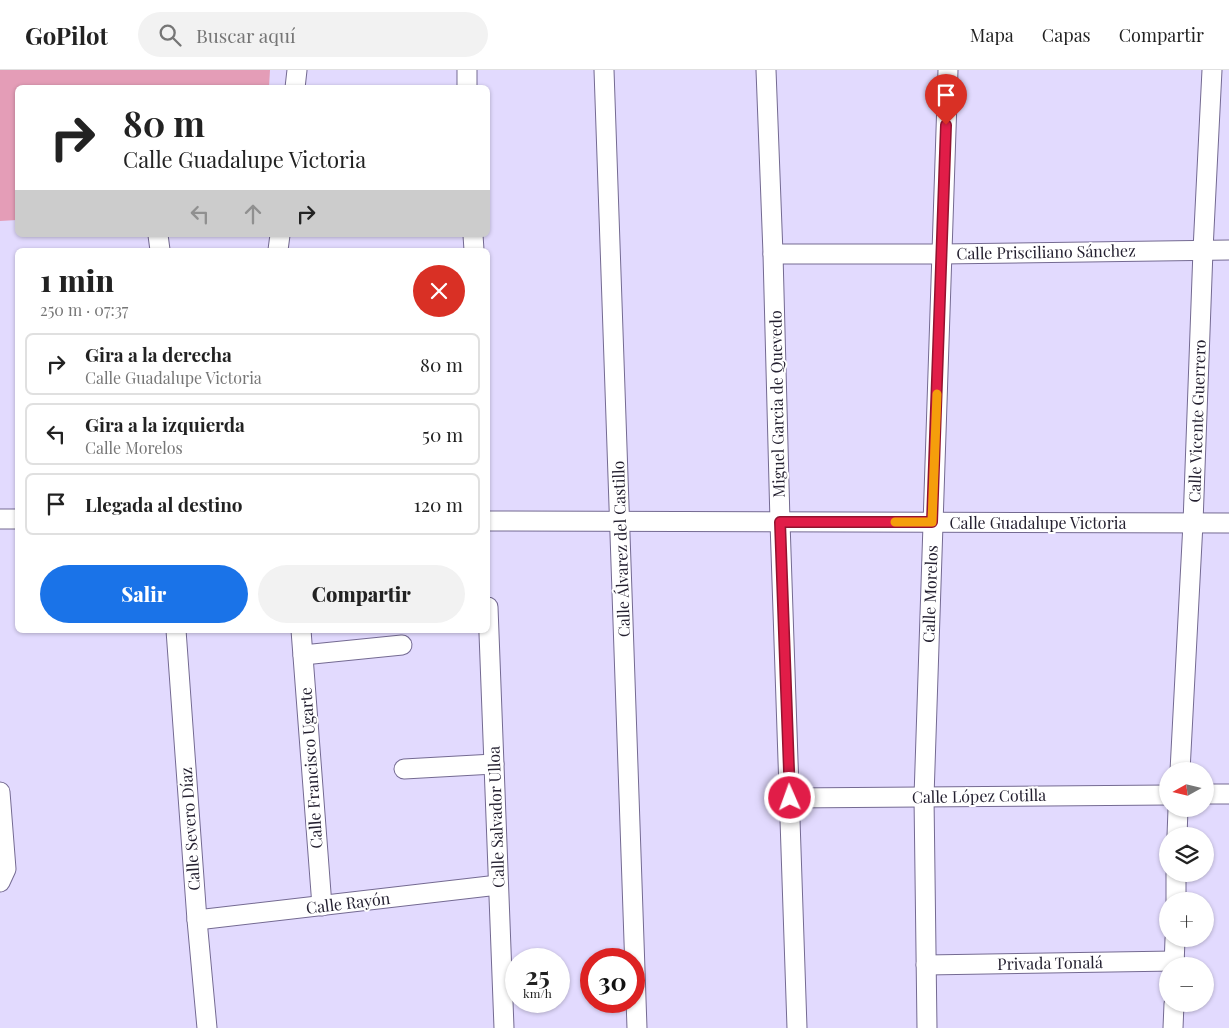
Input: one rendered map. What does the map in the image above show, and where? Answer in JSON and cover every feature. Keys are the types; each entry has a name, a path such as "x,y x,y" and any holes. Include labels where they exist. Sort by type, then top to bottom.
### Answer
{"street":[{"path":"295,85 297,70"},
{"path":"467,70 467,85"},
{"name":"Calle Álvarez del Castillo","path":"604,70 637,1028"},
{"name":"Miguel Garcia de Quevedo","path":"766,70 774,254 780,522 797,1028"},
{"name":"Calle Morelos","path":"927,1028 924,797 948,70"},
{"name":"Calle Vicente Guerrero","path":"1181,762 1194,523 1203,250 1212,70"},
{"name":"Calle Prisciliano Sánchez","path":"774,254 1229,250"},
{"path":"0,519 15,519"},
{"name":"Calle Guadalupe Victoria","path":"490,521 1229,524"},
{"name":"Calle Severo Díaz","path":"176,633 197,920 207,1028"},
{"name":"Calle Francisco Ugarte","path":"301,633 322,906"},
{"name":"Calle Salvador Ulloa","path":"489,633 504,1028"},
{"path":"303,655 402,645"},
{"path":"404,769 494,764"},
{"path":"0,792 6,869 0,882"},
{"path":"1214,794 1229,794"},
{"name":"Calle López Cotilla","path":"790,798 1159,795"},
{"name":"Calle Rayón","path":"197,920 498,885"},
{"name":"Privada Tonalá","path":"926,965 1159,964"},
{"path":"1173,1028 1174,1012"}],"shaded area":[{"path":"0,70 270,70 269,85 15,85 15,220 0,221"}],"slow traffic":[{"path":"895,522 932,522 937,394"}],"route":[{"path":"790,798 780,522 932,522 946,125"}]}
